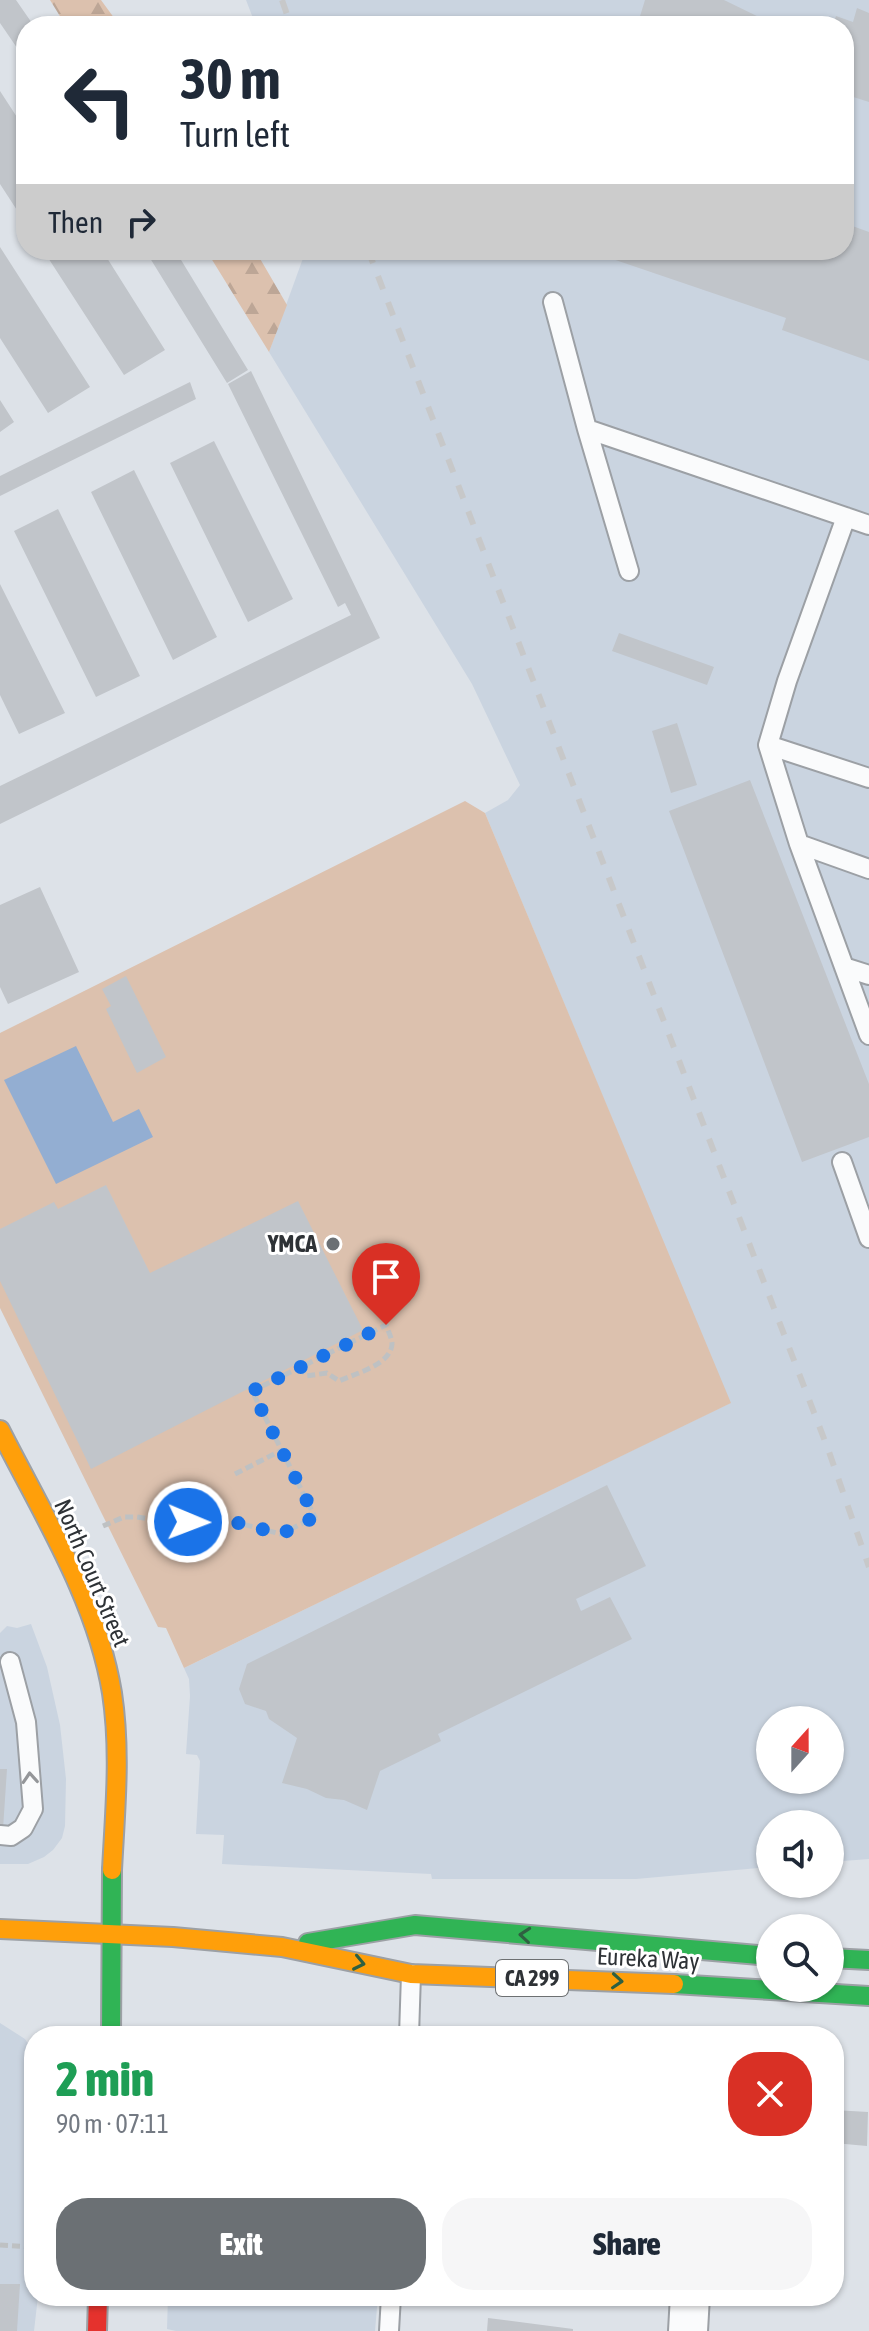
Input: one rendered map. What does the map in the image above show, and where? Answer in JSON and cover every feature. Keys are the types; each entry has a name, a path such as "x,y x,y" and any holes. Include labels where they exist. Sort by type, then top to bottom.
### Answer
{"main road":[{"name":"North Court Street","path":"0,1430 93,1624 107,1670 114,1708 117,1778 111,2026"},
{"name":"Eureka Way","path":"282,1947 415,1925 756,1955"},
{"name":"Eureka Way","path":"0,1929 282,1947 411,1974 599,1980 869,1996"},
{"path":"844,1959 869,1960"},
{"path":"97,2331 98,2306"}],"street":[{"path":"688,2331 689,2306"}],"lane":[{"path":"553,302 629,571"},
{"path":"587,429 869,525"},
{"path":"846,517 787,681 768,745 799,844 869,1035"},
{"path":"768,745 869,778"},
{"path":"799,844 869,869"},
{"path":"844,967 869,975"},
{"path":"842,1162 869,1238"},
{"path":"0,1835 11,1836 23,1828 33,1809 26,1722 10,1662"},
{"path":"409,2026 411,1974"},
{"path":"389,2331 390,2306"}],"path":[{"path":"103,1526 124,1517 137,1517 170,1522 238,1523 281,1534 315,1517 252,1391 300,1367 386,1325 392,1342 391,1349 379,1363 339,1381 327,1373 306,1376 300,1367"},
{"path":"235,1474 282,1450"},
{"path":"0,2245 24,2246"}],"shaded area":[{"path":"246,0 869,0 869,1859 844,1861 844,1810 756,1810 756,1868 636,1879 432,1879 431,1874 222,1864 224,1835 196,1834 200,1761 197,1755 186,1754 190,1696 189,1679 184,1668 730,1403 485,813 508,800 520,785 472,684 269,352 302,260 854,260 854,16 252,16"},
{"path":"31,1624 47,1667 60,1725 66,1779 65,1826 62,1838 44,1857 28,1864 0,1864 0,1633 7,1626 17,1628"},
{"path":"0,2023 24,2038 24,2306 37,2306 34,2331 0,2331"},
{"path":"168,2306 377,2306 375,2331 167,2329"}],"green space":[{"path":"50,0 101,0 113,16 60,16"},
{"path":"212,260 261,260 287,305 269,352"},
{"name":"YMCA","path":"465,801 485,813 731,1403 184,1668 166,1628 158,1627 0,1308 0,1033"}],"water":[{"path":"76,1046 113,1122 139,1109 153,1137 56,1184 4,1080"}],"building":[{"path":"0,0 16,0 27,16 16,16 16,46 0,23"},
{"path":"645,0 724,0 757,16 640,16"},
{"path":"857,8 869,13 869,102 854,97 854,18"},
{"path":"0,91 16,116 16,209 0,184"},
{"path":"854,227 869,232 869,361 782,330 786,318 615,260 854,260"},
{"path":"0,247 90,387 48,413 0,338"},
{"path":"49,260 108,260 165,350 124,375"},
{"path":"151,260 181,260 248,370 227,383"},
{"path":"251,371 380,638 0,824 0,786 351,615 345,603 338,607 228,384"},
{"path":"190,382 196,399 0,496 0,476"},
{"path":"0,400 14,422 0,432"},
{"path":"214,441 293,599 248,622 170,463"},
{"path":"134,470 217,637 173,660 91,492"},
{"path":"58,509 140,676 96,697 14,531"},
{"path":"0,584 65,713 19,734 0,695"},
{"path":"619,633 714,667 707,685 612,651"},
{"path":"677,723 697,785 671,793 652,731"},
{"path":"750,780 869,1084 869,1137 802,1162 669,811"},
{"path":"40,887 79,972 8,1004 0,987 0,905"},
{"path":"126,976 166,1057 137,1073 106,1009 111,1006 102,989"},
{"name":"YMCA","path":"106,1185 150,1273 298,1201 363,1330 91,1469 0,1281 0,1229 54,1202 58,1209"},
{"path":"607,1485 646,1566 576,1599 581,1611 610,1597 632,1639 438,1734 441,1741 380,1771 367,1810 344,1800 326,1798 282,1783 297,1738 269,1719 266,1711 245,1704 239,1689 247,1664"},
{"path":"0,1769 7,1769 3,1829 0,1829"},
{"path":"844,2111 868,2112 867,2146 844,2144"},
{"path":"0,2284 20,2284 17,2331 0,2331"},
{"path":"488,2318 573,2329 573,2331 487,2331"}],"railway":[{"path":"282,0 288,16"},
{"path":"372,260 828,1449 869,1567"}],"traffic: fast":[{"path":"111,2026 112,1870"},
{"path":"308,1943 415,1925 756,1955"},
{"path":"844,1959 869,1960"},
{"path":"674,1984 869,1996"}],"traffic: slow":[{"path":"0,1430 66,1558 105,1658 116,1737 112,1870"},
{"path":"0,1929 173,1937 282,1947 411,1974 674,1984"}],"traffic: jam":[{"path":"97,2331 98,2306"}],"place":[{"name":"YMCA","path":"333,1244"}],"route":[{"path":"188,1522 238,1523 281,1534 315,1517 252,1391 386,1325"}]}
